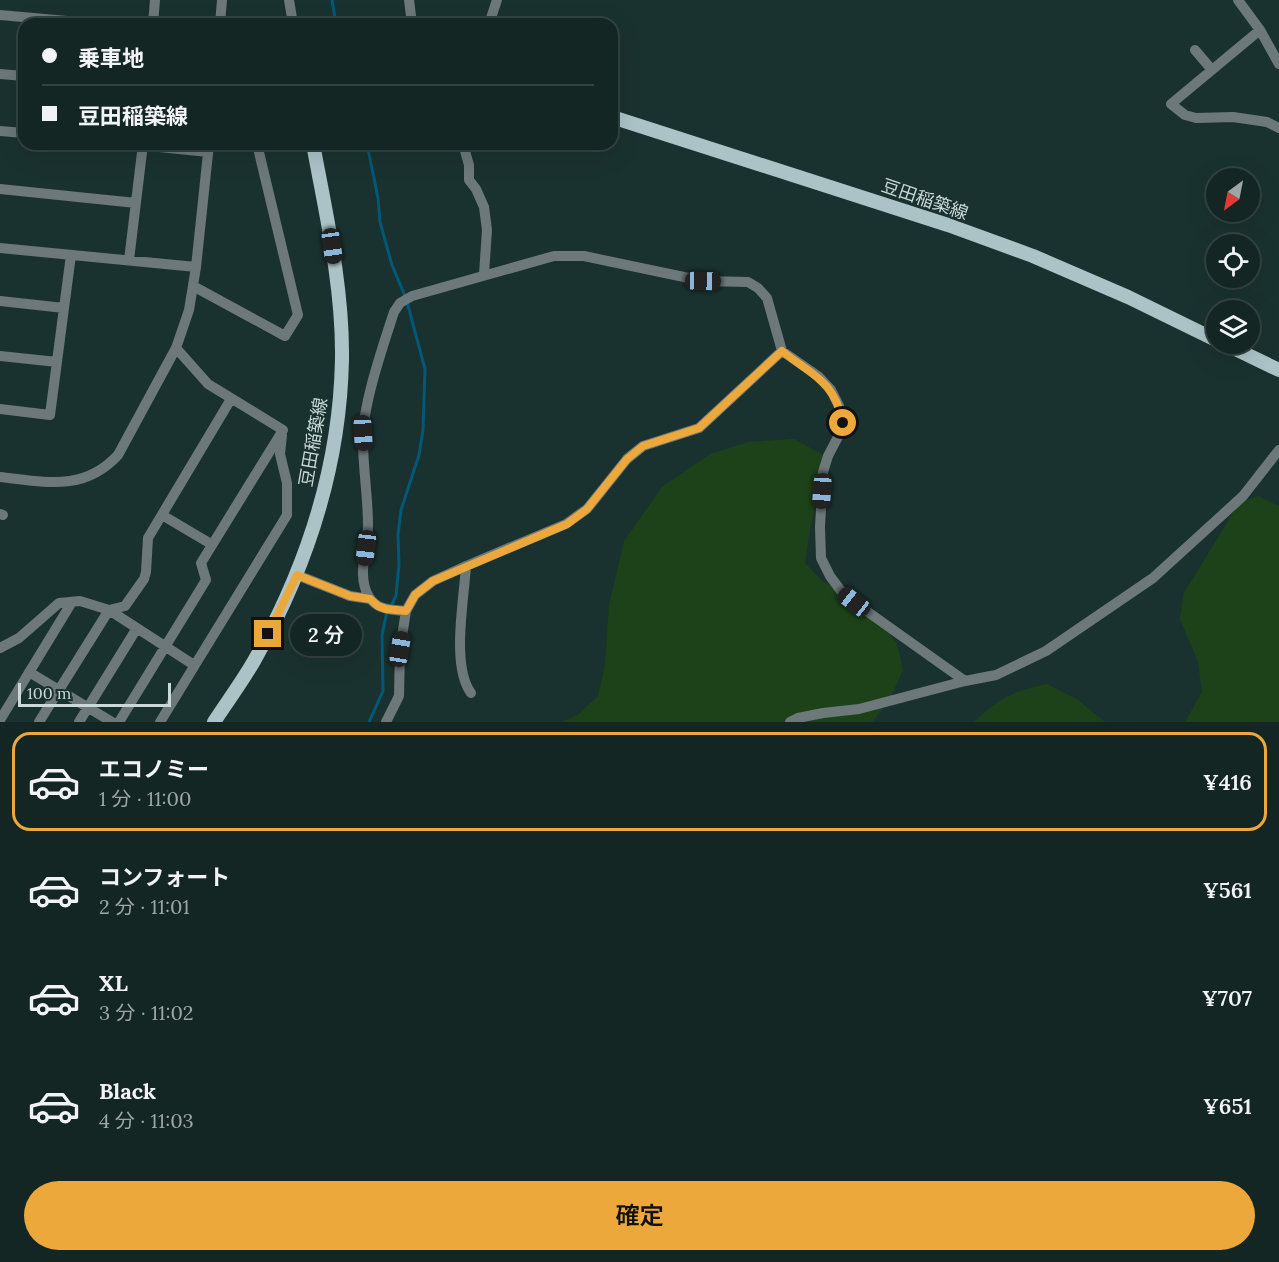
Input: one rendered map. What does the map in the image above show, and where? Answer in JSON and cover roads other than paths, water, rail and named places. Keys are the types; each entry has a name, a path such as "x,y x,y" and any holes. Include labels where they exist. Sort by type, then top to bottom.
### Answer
{"main road":[{"name":"豆田稲築線","path":"618,119 1033,256 1206,335"},
{"name":"豆田稲築線","path":"214,722 253,663 297,575 327,477 339,403 342,358 338,293 314,150"},
{"path":"1246,354 1279,370"}],"street":[{"path":"154,18 155,0"},
{"path":"220,18 222,0"},
{"path":"289,0 292,18"},
{"path":"409,0 411,18"},
{"path":"491,18 497,0"},
{"path":"1238,0 1260,30 1279,64"},
{"path":"0,15 33,18"},
{"path":"1260,30 1172,104 1179,112 1196,118 1233,117 1267,122 1279,128"},
{"path":"1195,50 1212,70"},
{"path":"0,74 18,76"},
{"path":"0,131 18,133"},
{"path":"129,260 142,150"},
{"path":"0,477 46,482 66,481 95,474 118,455 176,348 189,310 196,267 208,150"},
{"path":"193,286 285,336 298,315 257,150"},
{"path":"465,150 469,165 469,180 484,207 487,230 484,274"},
{"path":"0,189 136,203"},
{"path":"0,248 196,267"},
{"path":"0,409 50,415 71,255"},
{"path":"406,611 378,606 370,599 363,583 368,526 363,433 368,405 394,312 400,303 412,296 484,274 554,256 584,256 703,281 748,282 758,288 766,298 782,351 818,376 831,390 839,406 843,423 823,472 820,527 821,558 830,576 850,600 965,681"},
{"path":"0,301 64,308"},
{"path":"176,348 208,384 283,430"},
{"path":"386,722 399,696 400,649 406,611 411,600 433,581 567,524 587,509 627,459 643,446 699,428 782,351"},
{"path":"0,356 57,362"},
{"path":"39,722 110,610 125,606 144,579 148,538 231,399"},
{"path":"119,722 206,580 201,563 211,544 283,430"},
{"path":"160,722 287,515 287,483 280,454 283,430"},
{"path":"790,722 823,713 859,709 996,675 1046,651 1153,578 1243,496 1279,450"},
{"path":"162,515 211,544"},
{"path":"466,566 459,659 466,686 471,693"},
{"path":"297,575 350,596 370,599"},
{"path":"0,645 19,638 59,603 80,601 110,610 194,665"},
{"path":"0,720 72,602"},
{"path":"79,722 137,628"},
{"path":"29,672 112,722"}],"waterway":[{"path":"332,0 335,18"},
{"path":"368,150 378,198 380,222 392,265 405,296"},
{"path":"369,722 383,691 382,635 386,616 396,596 401,510 419,455 423,430 425,369 407,302"}]}
